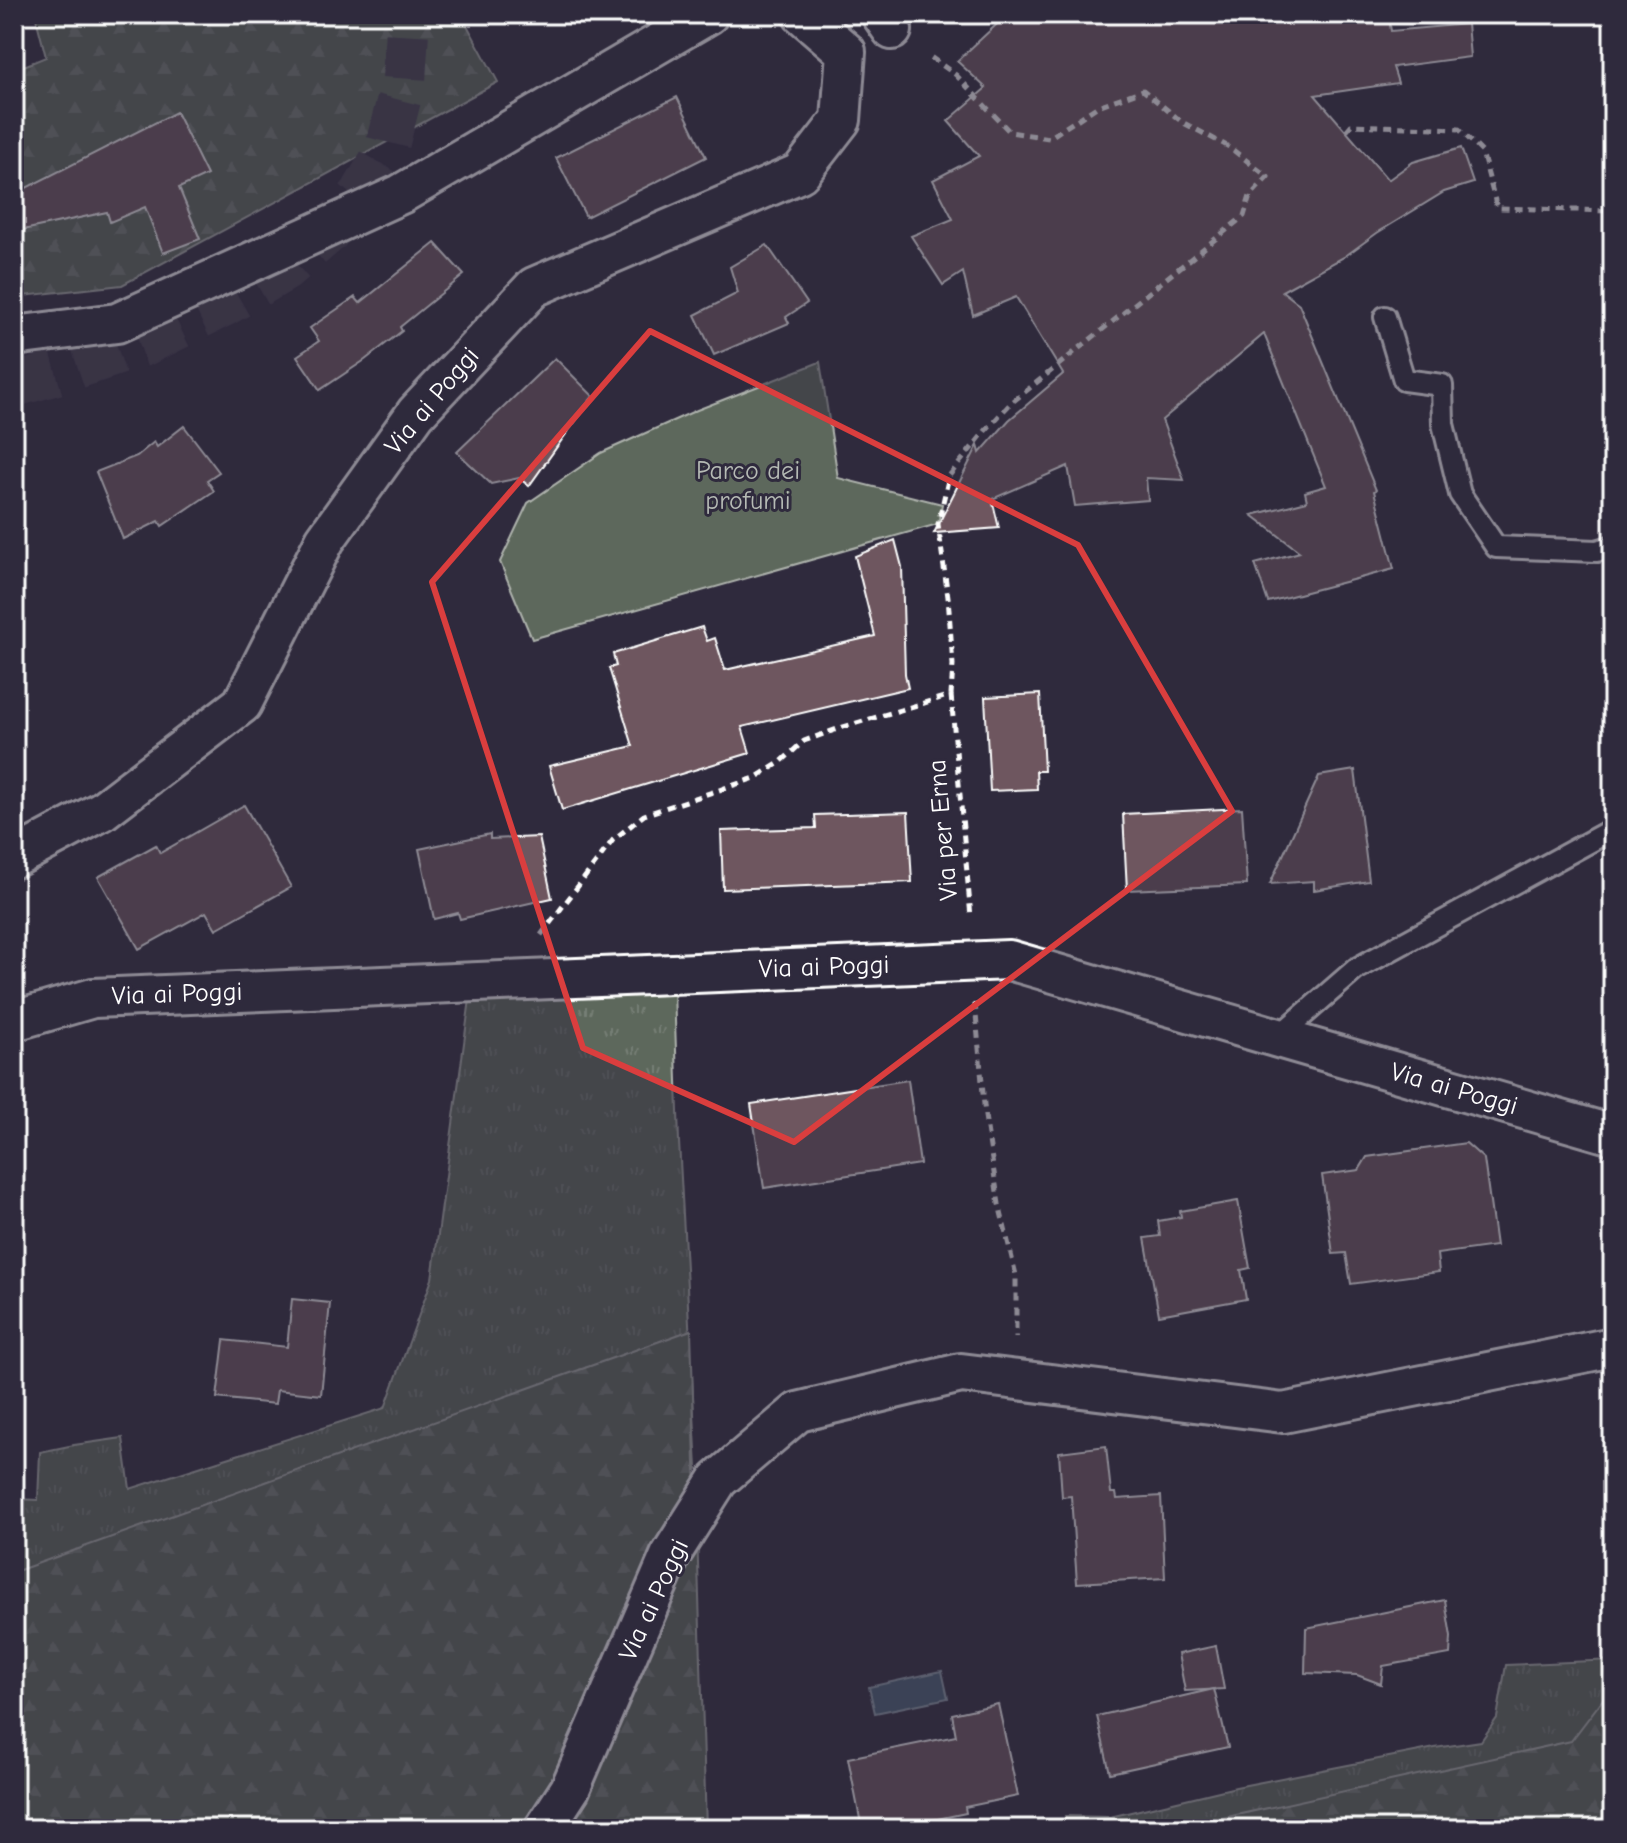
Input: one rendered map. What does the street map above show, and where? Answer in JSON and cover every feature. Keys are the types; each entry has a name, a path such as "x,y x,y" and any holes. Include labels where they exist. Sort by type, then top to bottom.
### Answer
{"street":[{"path":"14,336 117,323 401,194 709,14"},
{"name":"Via ai Poggi","path":"14,858 102,811 242,704 325,540 416,413 534,287 800,173 841,120 846,52 822,20"},
{"name":"Via ai Poggi","path":"14,1021 93,998 1009,960 1613,1135"},
{"name":"Via ai Poggi","path":"544,1829 570,1789 670,1556 718,1480 798,1412 961,1373 1283,1413 1613,1347"}],"lane":[{"path":"1385,317 1404,380 1442,385 1443,424 1460,494 1496,547 1597,551 1613,546"},
{"path":"1278,1037 1356,969 1613,829"}],"path":[{"name":"Via per Erna","path":"886,22 956,75 1010,132 1049,138 1098,106 1143,90 1182,122 1229,147 1268,177 1250,196 1244,216 1011,403 949,476 938,524 948,597 953,665 951,695 975,961 974,1016 999,1204 1016,1275 1017,1380"},
{"path":"1346,131 1351,125 1459,129 1482,152 1497,208 1613,211"},
{"path":"528,980 541,935 613,840 644,815 755,778 781,762 804,741 951,695"}],"highlighted area":[{"path":"650,331 1078,545 1232,811 794,1142 583,1048 432,582"}],"green space":[{"path":"35,14 461,14 498,82 122,285 14,297 14,70 46,57"},
{"name":"Parco dei profumi","path":"820,362 838,478 942,504 938,524 532,639 500,562 528,503 601,453 697,410"},
{"path":"674,990 697,1468 658,1544 14,1829 14,1499 38,1500 40,1452 123,1438 130,1489 385,1408 432,1279 470,999"},
{"path":"691,1330 706,1829 14,1829 14,1572"},
{"path":"1613,1660 1613,1829 1067,1829 1065,1816 1110,1817 1236,1787 1481,1741 1497,1718 1506,1665"},
{"path":"1613,1686 1613,1829 1173,1829 1571,1741"}],"water":[{"path":"942,1671 948,1698 875,1713 869,1687"}],"building":[{"path":"1008,14 1388,14 1391,31 1467,24 1470,57 1393,67 1398,83 1315,95 1388,180 1413,162 1461,148 1473,183 1444,192 1344,257 1282,291 1299,304 1376,490 1394,569 1268,602 1255,564 1300,552 1252,515 1307,501 1305,492 1326,486 1264,334 1162,420 1184,480 1146,478 1148,500 1075,506 1068,466 992,499 999,528 934,533 978,445 980,453 1009,420 1063,374 1016,297 973,315 963,272 943,285 911,236 953,219 933,180 979,156 948,121 986,88 957,61"},
{"path":"677,97 706,157 586,217 556,158"},
{"path":"176,112 207,175 179,188 200,239 163,253 145,207 110,222 107,212 14,232 14,194"},
{"path":"435,243 464,275 400,327 402,331 320,390 297,356 319,341 310,328 355,297 360,303"},
{"path":"767,245 807,303 786,317 789,323 714,355 695,315 738,293 730,267"},
{"path":"555,358 593,396 529,486 519,478 491,484 457,452"},
{"path":"184,426 219,472 207,480 214,491 162,526 159,521 123,539 96,472 137,456 154,442 157,447"},
{"path":"895,540 902,567 908,688 742,727 750,753 562,810 549,766 633,746 609,668 616,666 613,654 702,627 707,641 715,638 725,670 875,636 855,556"},
{"path":"1040,694 1044,771 1036,771 1037,789 990,791 985,697"},
{"path":"1355,770 1369,881 1314,890 1314,881 1270,884 1319,776"},
{"path":"244,805 291,887 216,929 206,912 139,949 98,877 156,845 160,853"},
{"path":"1242,808 1247,885 1127,890 1123,814"},
{"path":"908,812 912,882 723,889 721,831 816,828 815,815"},
{"path":"490,834 490,839 539,837 552,898 460,919 458,913 434,919 419,849"},
{"path":"908,1080 920,1164 764,1188 751,1104"},
{"path":"1466,1143 1484,1159 1496,1246 1437,1254 1439,1272 1351,1284 1346,1253 1333,1254 1322,1175 1359,1170 1367,1157"},
{"path":"1238,1201 1250,1268 1241,1270 1246,1299 1159,1315 1145,1238 1160,1236 1158,1221 1181,1217 1180,1211"},
{"path":"292,1299 330,1303 321,1395 277,1390 275,1404 217,1398 224,1340 287,1347"},
{"path":"1106,1446 1111,1493 1116,1493 1117,1499 1161,1496 1165,1578 1077,1583 1071,1496 1062,1497 1059,1452"},
{"path":"1445,1600 1451,1637 1450,1654 1383,1666 1381,1684 1357,1675 1305,1673 1306,1628"},
{"path":"1216,1646 1224,1689 1185,1691 1178,1654"},
{"path":"1214,1689 1228,1747 1110,1773 1097,1716"},
{"path":"998,1704 1018,1796 965,1807 966,1813 890,1829 862,1829 848,1758 956,1736 952,1714"}],"tunnel":[{"path":"14,385 142,345 225,304 284,270 328,232 361,195 385,154 404,80 408,14"}]}
